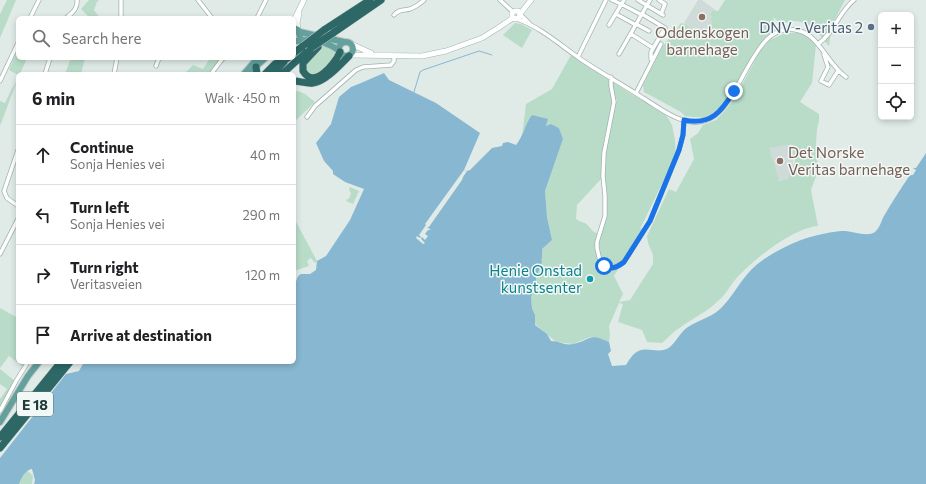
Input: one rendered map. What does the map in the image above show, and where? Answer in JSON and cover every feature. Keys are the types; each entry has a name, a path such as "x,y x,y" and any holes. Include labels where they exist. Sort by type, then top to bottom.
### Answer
{"highway":[{"path":"298,43 324,30 370,0"},
{"path":"285,72 337,31 381,0"},
{"path":"315,48 303,65 304,73 309,77 314,78 323,74 335,62 340,52"},
{"path":"296,81 310,83 319,82 349,55"},
{"path":"269,72 275,64 284,60"},
{"name":"E 18","path":"0,437 59,364"},
{"name":"E 18","path":"0,448 68,364"}],"main road":[{"path":"296,16 304,0"},
{"path":"300,8 297,23 297,30 300,37 298,43 313,40 327,43 344,56 422,56 446,52 472,43 490,34 517,15 531,0"},
{"path":"297,30 348,42 366,52 382,55"},
{"path":"340,52 340,47 344,42"},
{"path":"349,55 353,49 351,44"},
{"path":"246,72 256,60"},
{"path":"256,70 264,60"},
{"path":"0,422 38,364"}],"street":[{"path":"31,16 39,0"},
{"path":"68,16 74,11 77,5 76,0"},
{"path":"121,0 121,16"},
{"path":"198,0 208,14"},
{"path":"258,16 266,0"},
{"path":"394,15 399,11 411,9 424,0"},
{"path":"500,0 517,15 578,57 667,112 684,120 694,122 703,121 722,109 760,48 766,40 775,33 788,30 800,31 808,35 818,44 838,71 846,77"},
{"path":"578,57 606,0"},
{"path":"612,0 622,2 665,28 650,54 651,59 653,60"},
{"path":"638,0 662,14 665,4 658,0"},
{"path":"619,54 650,0"},
{"path":"818,44 827,37 847,6 854,0"},
{"path":"609,24 622,2"},
{"path":"616,14 649,31"},
{"path":"631,34 653,48"},
{"path":"636,93 661,44"},
{"path":"0,81 16,47"},
{"path":"824,54 828,67 820,81 828,85 838,71"},
{"path":"307,117 315,106 356,70 363,67 391,65 394,61 394,56"},
{"path":"46,72 49,60"},
{"path":"114,72 117,60"},
{"path":"156,66 158,60"},
{"path":"212,72 222,60"},
{"path":"611,77 614,102 604,153 603,170 605,216 597,242 600,261 607,268 614,268 624,262 650,221 679,150 683,135 684,120"},
{"path":"16,156 4,191 7,198 16,205"},
{"path":"0,254 16,223"},
{"path":"0,411 27,364"}],"shaded area":[{"name":"Oddenskogen barnehage","path":"698,0 702,0 718,12 707,44 684,23"},
{"name":"Det Norske Veritas barnehage","path":"783,132 795,146 791,179 777,181 766,147"}],"green space":[{"path":"7,0 16,0 0,38 0,14"},
{"path":"89,0 99,0 94,10 98,16 88,16 81,9"},
{"path":"725,0 845,0 832,25 829,46 814,29 804,23 793,21 781,24 773,17 777,30 765,39 756,50 734,88 717,111 704,119 685,116 681,112 644,92 643,85 663,46 681,23 685,24 705,39 712,24 711,18 713,17 710,15 713,10 718,11"},
{"path":"515,23 521,24 532,30 522,48 503,35"},
{"path":"799,32 810,36 816,45 812,83 800,102 819,114 816,145 818,171 811,190 818,226 808,228 785,239 762,255 742,272 723,297 714,305 678,329 662,343 647,342 642,330 618,322 623,304 619,303 609,326 609,342 590,337 573,344 556,342 535,324 535,315 531,297 542,263 542,249 552,240 547,217 545,191 563,139 559,128 551,124 546,127 547,121 523,134 522,137 526,104 552,89 571,55 628,92 665,113 672,125 676,155 640,229 644,228 614,276 623,294 619,302 630,300 653,264 653,255 647,236 669,189 676,192 694,159 690,139 698,133 703,125 716,120 728,107 737,94 760,51 770,40 783,34","holes":["617,99 603,158 606,194 601,234 595,233 585,223 576,219 577,205 601,179 602,156 612,102","792,144 795,161 788,179 779,181 769,148"]},
{"path":"325,45 334,50 336,57 318,75 308,74 304,67 317,50"},
{"path":"16,53 16,60 26,60 21,72 16,72 16,74 9,70"},
{"path":"70,60 84,60 82,72 66,72"},
{"path":"209,60 226,60 223,63 217,63 215,72 186,72 193,65 203,69"},
{"path":"16,82 0,126 0,101 5,103"},
{"path":"296,92 305,94 315,102 296,120"},
{"path":"350,187 359,191 353,204 346,201 349,199 351,193 349,190"},
{"path":"296,222 317,261 315,263 311,258 307,261 309,266 296,270"},
{"path":"0,308 16,317 16,362 9,356 0,368"},
{"path":"0,369 15,381 0,407 0,399 7,389 0,384"},
{"path":"26,471 33,476 32,484 19,484 22,477"}],"water":[{"path":"384,73 389,80 436,103 480,133 464,170 467,171 470,170 492,148 502,146 503,143 508,142 516,145 532,115 548,119 546,126 551,124 559,128 563,139 545,191 547,217 552,240 542,249 542,262 531,297 532,308 535,315 535,325 547,334 551,341 570,344 593,337 609,342 611,351 608,354 612,366 626,365 633,355 642,350 661,350 670,347 685,329 720,309 756,265 784,248 798,241 831,232 845,231 869,234 875,232 893,200 910,175 913,175 916,170 913,168 916,168 926,153 926,484 34,484 35,480 31,469 25,473 19,484 0,484 0,458 66,374 79,371 83,364 296,364 297,278 301,274 310,274 316,270 317,261 326,256 350,220 364,189 345,182 333,174 333,171 324,161 316,143 331,124 339,97 351,87"}],"pier":[{"path":"464,170 467,171 462,180 429,227 427,227 431,230 428,230 425,234 428,236 425,240 422,237 421,239 425,243 423,244 416,238 417,236 420,238 421,237 419,235 426,225 425,224"}],"waterway":[{"path":"414,92 420,72 423,70 479,51 492,55"}],"place":[{"name":"Oddenskogen barnehage","path":"702,17"},
{"name":"DNV - Veritas 2","path":"871,27"},
{"name":"Det Norske Veritas barnehage","path":"780,161"},
{"name":"Henie Onstad kunstsenter","path":"590,279"}],"route":[{"path":"604,266 607,268 614,268 621,265 650,221 679,150 683,135 684,120 694,122 712,117 722,109 734,91"}]}
